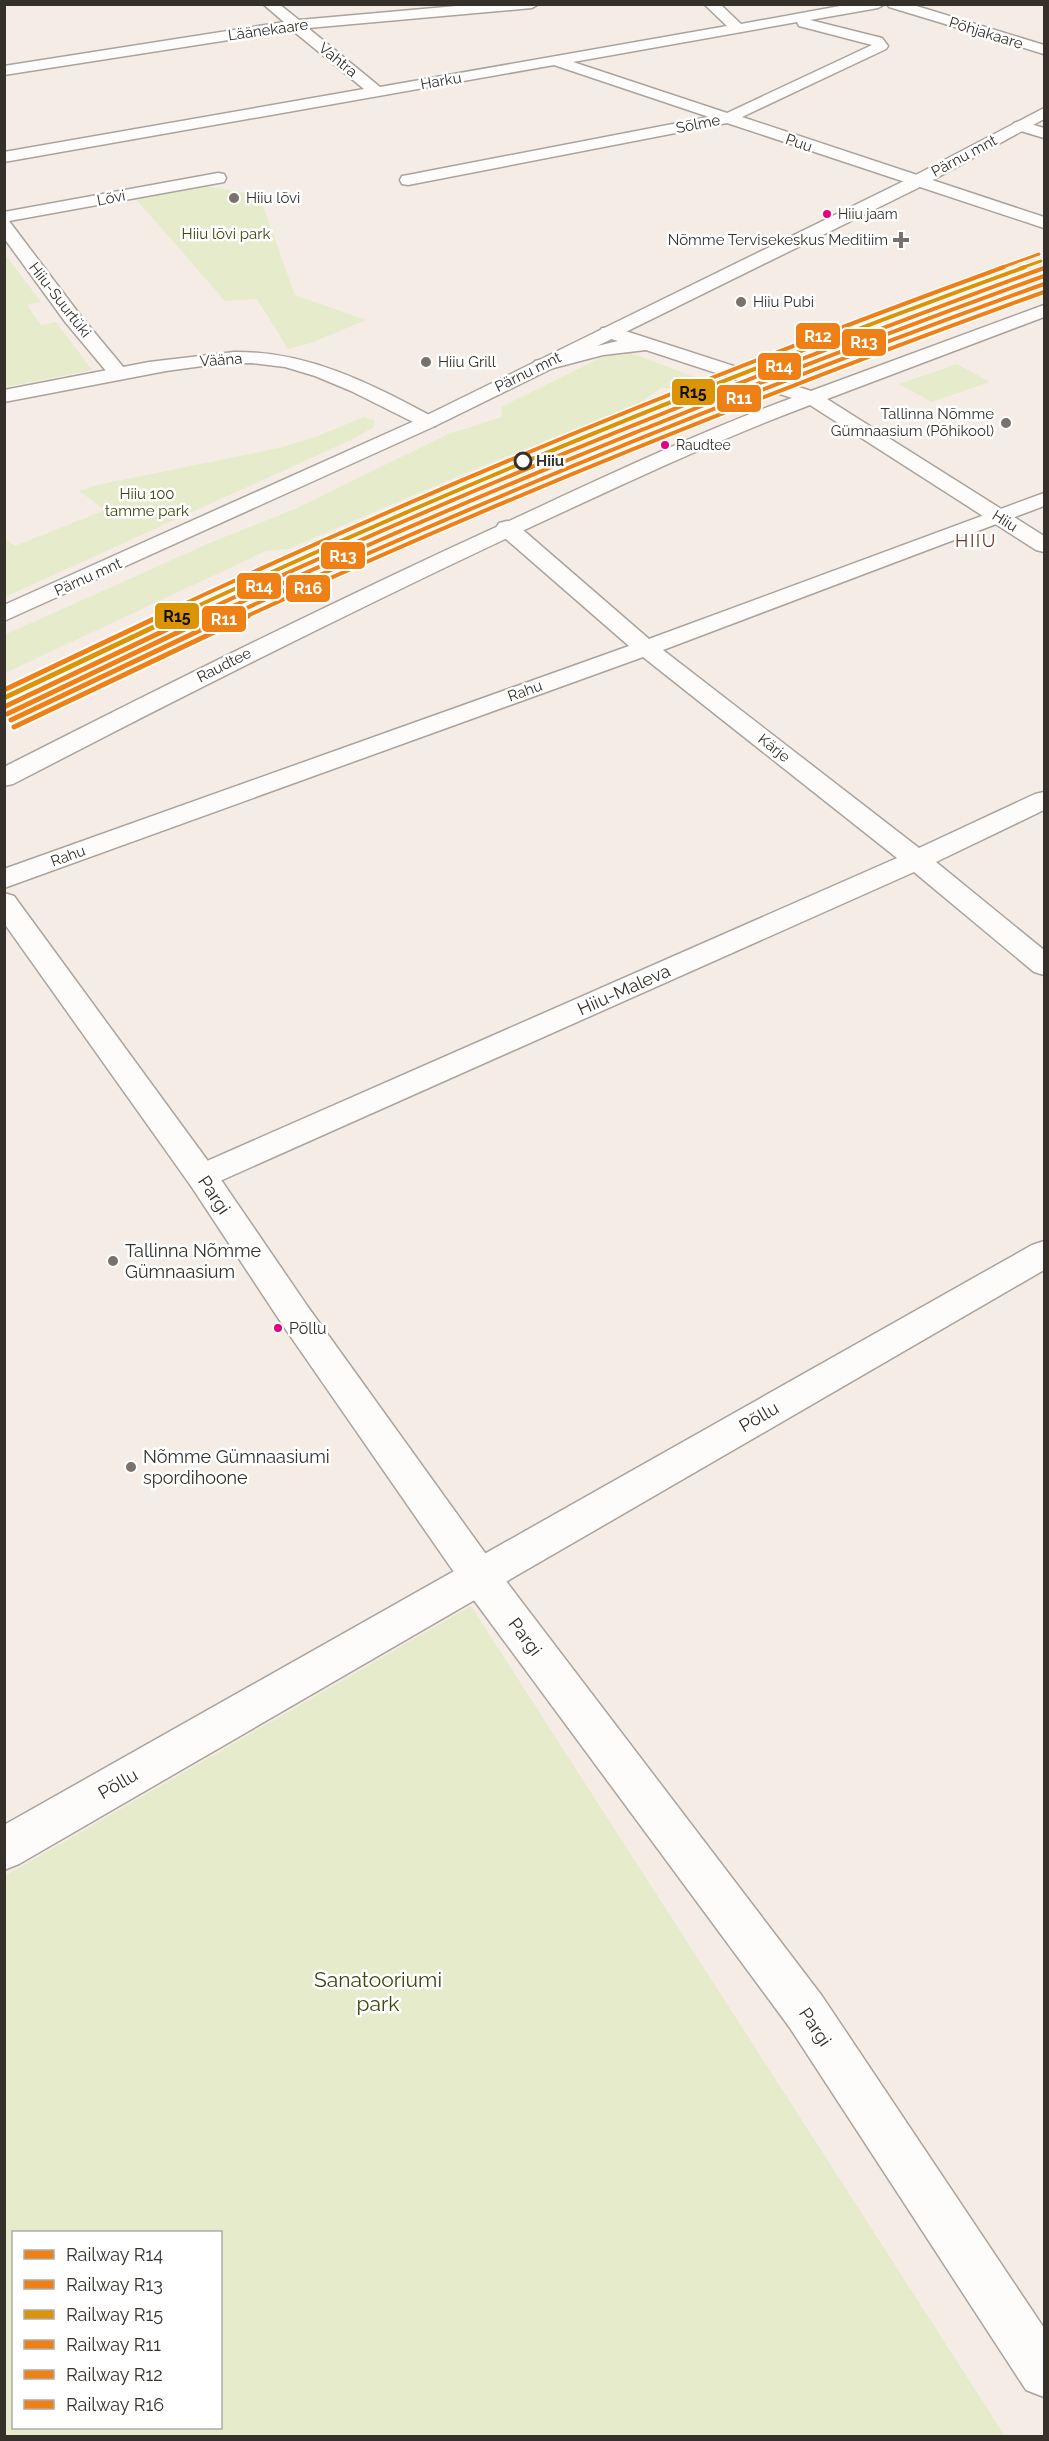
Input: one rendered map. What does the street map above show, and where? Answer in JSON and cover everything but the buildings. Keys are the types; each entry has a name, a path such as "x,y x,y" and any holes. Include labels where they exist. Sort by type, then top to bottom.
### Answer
{"street":[{"name":"Vahtra","path":"270,4 377,92"},
{"name":"Läänekaare","path":"4,71 295,25 532,4"},
{"path":"711,4 739,29"},
{"name":"Harku","path":"4,157 878,4"},
{"name":"Põhjakaare","path":"894,4 1044,50"},
{"name":"Sõlme","path":"408,180 728,118 881,46 877,41 791,20"},
{"name":"Puu","path":"555,61 1044,223"},
{"name":"Pärnu mnt","path":"4,614 428,422 916,182 1044,113"},
{"path":"1020,126 1044,133"},
{"name":"Lõvi","path":"4,217 218,178"},
{"name":"Hiiu-Suurtüki","path":"4,225 13,251 119,374"},
{"name":"Raudtee","path":"4,778 225,664 507,528 675,452 1044,311"},
{"name":"Hiiu","path":"609,332 812,398 1044,545"},
{"path":"542,365 579,357 600,348 653,346"},
{"name":"Vääna","path":"4,396 119,374 218,359 252,357 284,360 309,367 428,422"},
{"name":"Rahu","path":"4,879 646,648 1044,499"},
{"name":"Kärje","path":"507,528 646,648 917,860 1044,965"},
{"name":"Hiiu-Maleva","path":"202,1177 917,860 1044,800"},
{"name":"Pargi","path":"4,902 202,1177 296,1317 479,1576 806,2012 1044,2372"},
{"name":"Põllu","path":"4,1849 1044,1254"}],"green space":[{"name":"Hiiu lõvi park","path":"205,186 259,195 295,295 366,320 311,343 288,349 257,299 225,301 135,198"},
{"path":"4,257 7,257 41,302 27,305 41,325 56,322 92,370 5,387"},
{"name":"Hiiu 100 tamme park","path":"632,353 697,378 674,388 661,388 641,402 456,477 288,549 266,551 5,673 4,635 212,542 295,509 448,434 502,417 501,407 602,357"},
{"path":"957,364 990,382 932,402 899,384"},
{"name":"Hiiu 100 tamme park","path":"364,417 374,420 374,427 351,440 5,597 6,540 15,546 105,510 79,491 97,485 279,448 318,436"},
{"name":"Sanatooriumi park","path":"471,1606 1005,2436 5,2436 5,1876"}],"rail line":[{"name":"R12","path":"4,690 257,571 513,458 774,353 1039,254"},
{"name":"R15","path":"4,698 258,578 514,465 776,360 1041,261"},
{"name":"R14","path":"4,707 261,585 520,471 781,366 1044,268"},
{"name":"R13","path":"7,714 263,592 522,478 782,374 1044,276"},
{"name":"R11","path":"11,720 266,600 524,486 782,381 1044,284"},
{"name":"R16","path":"14,727 268,607 525,493 783,389 1044,292"}],"place":[{"name":"Hiiu lõvi","path":"234,198"},
{"name":"Hiiu jaam","path":"827,214"},
{"name":"Nõmme Tervisekeskus Meditiim","path":"901,240"},
{"name":"Hiiu Pubi","path":"741,302"},
{"name":"Hiiu Grill","path":"426,362"},
{"name":"Tallinna Nõmme Gümnaasium (Põhikool)","path":"1006,423"},
{"name":"Raudtee","path":"665,445"},
{"name":"Hiiu","path":"523,461"},
{"name":"Tallinna Nõmme Gümnaasium","path":"113,1261"},
{"name":"Põllu","path":"278,1328"},
{"name":"Nõmme Gümnaasiumi spordihoone","path":"131,1467"}],"district":[{"name":"HIIU","path":"976,541"}]}
